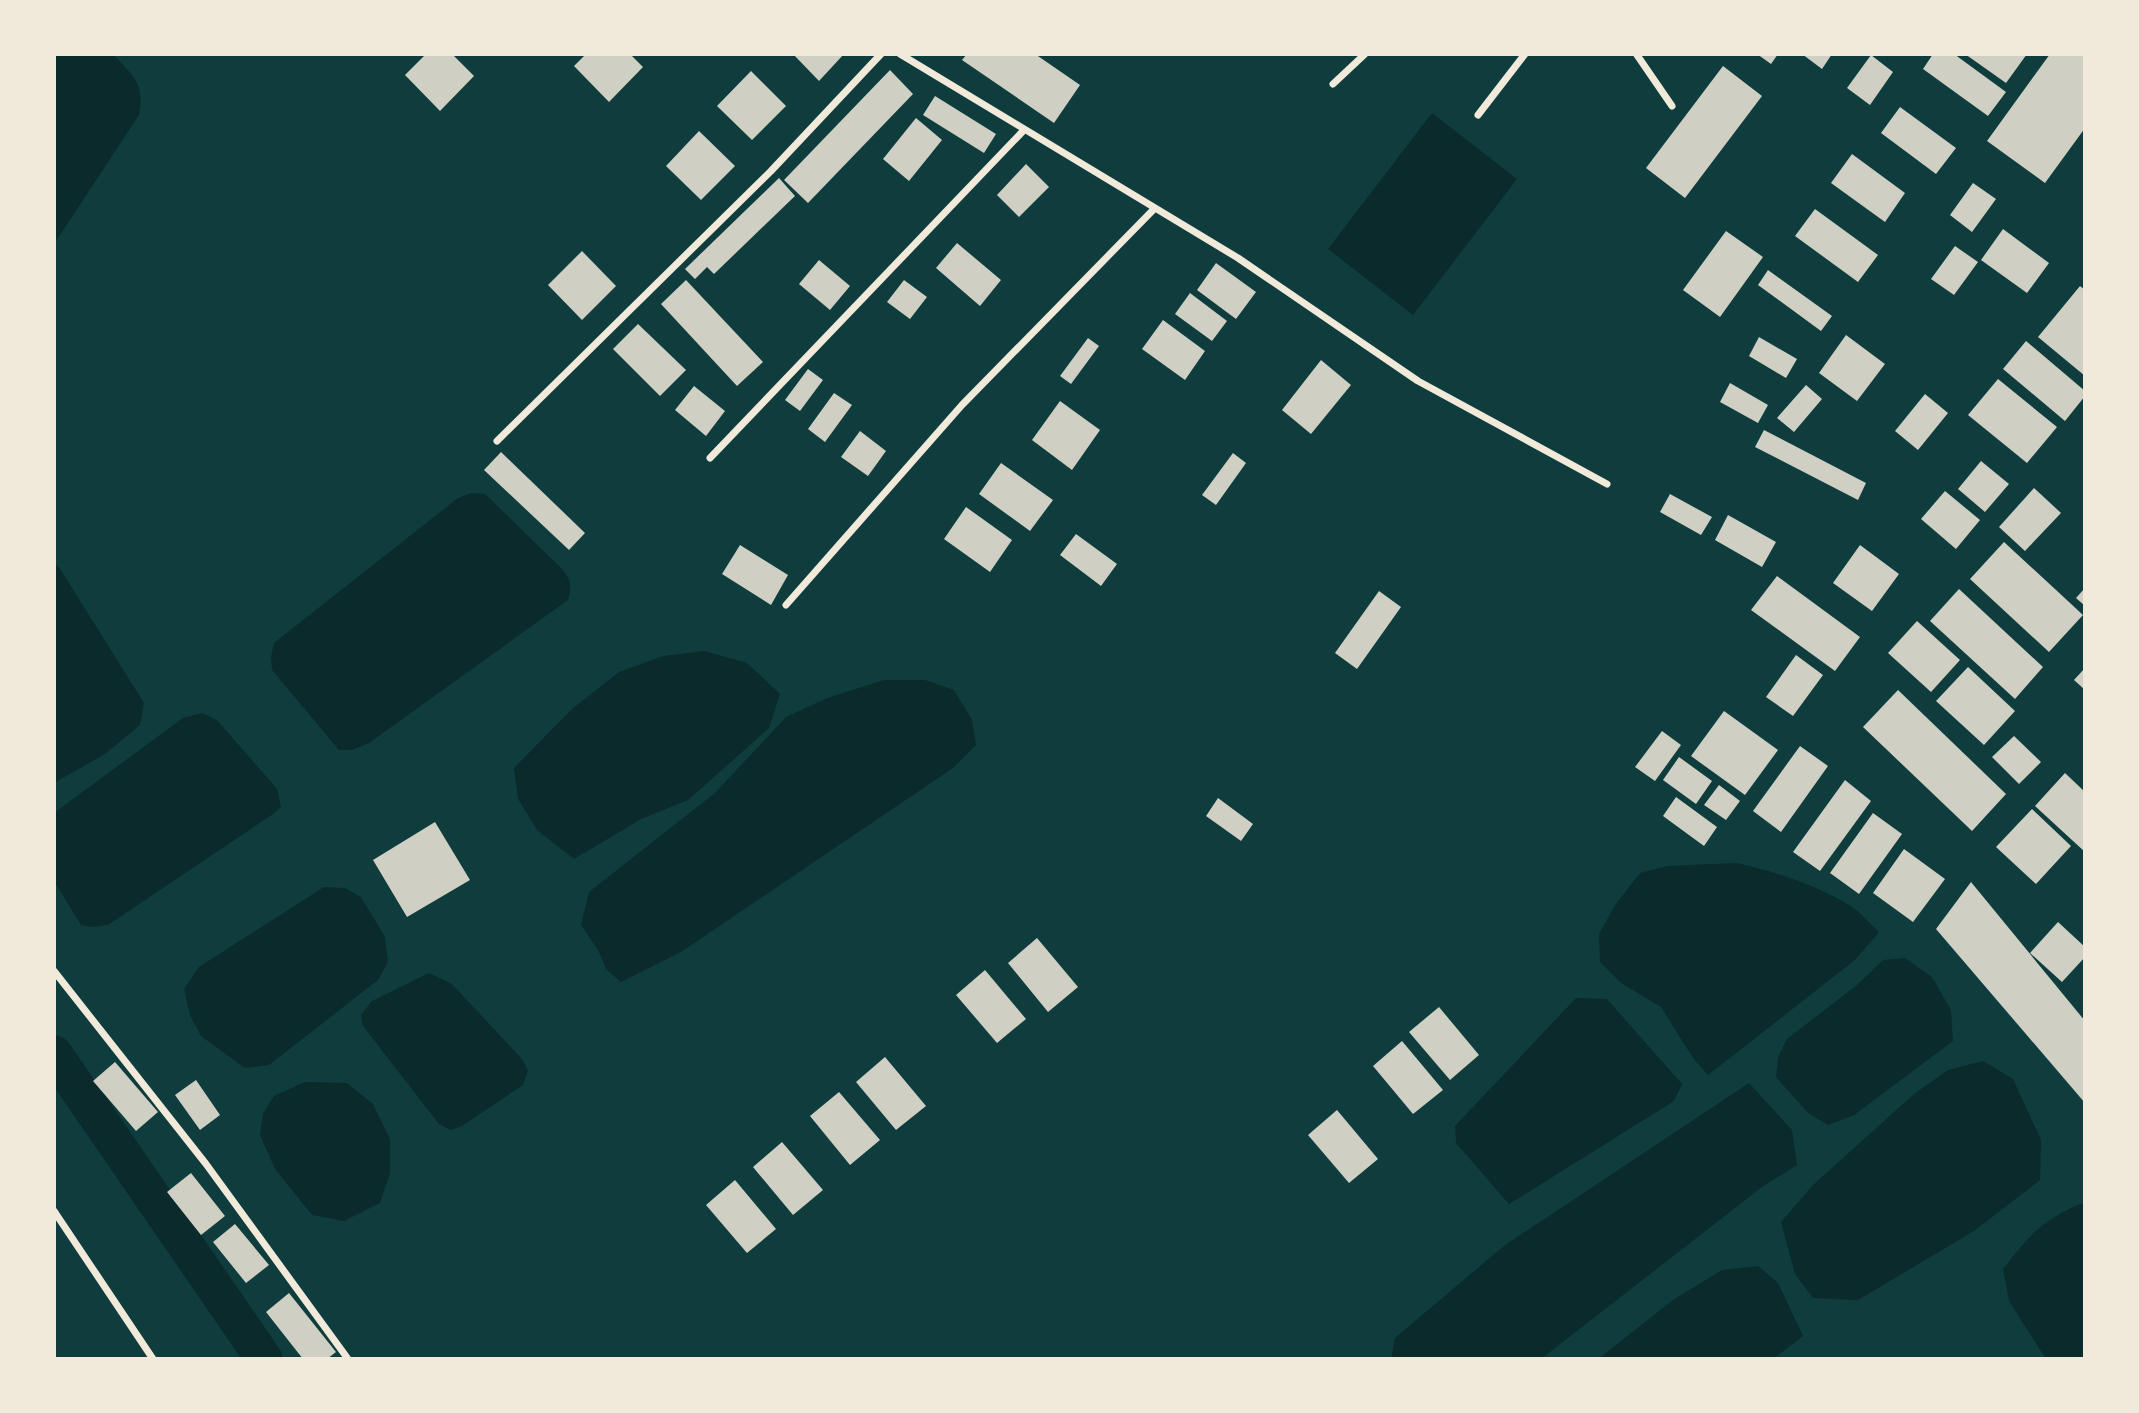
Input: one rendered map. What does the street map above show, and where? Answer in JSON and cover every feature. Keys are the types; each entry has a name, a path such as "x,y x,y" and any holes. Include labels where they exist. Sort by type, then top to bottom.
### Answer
{"street":[{"path":"497,441 771,171 881,54"},
{"path":"900,54 1238,258 1419,381 1607,484"},
{"path":"1333,85 1366,54"},
{"path":"1478,115 1525,54"},
{"path":"1637,55 1672,106"},
{"path":"710,458 1024,131"},
{"path":"786,605 962,405 1155,208"},
{"path":"54,971 206,1164 348,1359"},
{"path":"54,1211 153,1359"}],"water":[{"path":"54,54 113,54 136,81 140,104 139,115 54,244"},
{"path":"1432,113 1517,179 1413,315 1328,249"},
{"path":"472,493 485,494 563,570 570,584 568,600 369,743 352,750 339,750 272,670 274,643 458,498"},
{"path":"54,564 59,567 144,703 140,725 105,754 54,783"},
{"path":"704,651 747,663 780,694 769,728 688,800 641,819 574,859 537,830 518,799 514,768 572,709 619,672 663,656"},
{"path":"884,680 925,680 954,690 972,720 976,745 953,768 681,952 621,982 606,969 598,950 581,925 589,892 715,793 786,717 827,698"},
{"path":"202,713 217,720 277,789 281,807 108,925 81,925 54,881 54,813 183,718"},
{"path":"1736,863 1781,875 1829,894 1855,909 1879,932 1855,960 1708,1075 1693,1058 1661,1007 1621,983 1600,962 1599,934 1615,905 1640,873 1667,866"},
{"path":"324,887 345,888 361,897 385,937 388,962 378,980 269,1065 245,1068 201,1036 190,1015 184,989 199,967"},
{"path":"1905,958 1932,977 1951,1010 1953,1041 1854,1115 1828,1125 1808,1113 1776,1077 1778,1057 1787,1039 1857,985 1883,960"},
{"path":"429,973 452,984 522,1059 528,1070 523,1085 462,1126 450,1130 439,1124 363,1026 361,1015 372,1001"},
{"path":"1576,998 1607,999 1682,1084 1674,1101 1509,1204 1456,1143 1455,1126"},
{"path":"1983,1061 2013,1079 2041,1140 2040,1180 1974,1231 1858,1300 1813,1298 1795,1274 1781,1222 1812,1186 1914,1094 1948,1070"},
{"path":"305,1082 347,1083 373,1104 390,1139 390,1173 380,1203 344,1221 312,1215 275,1169 260,1135 263,1114 274,1096"},
{"path":"1749,1083 1792,1130 1797,1165 1762,1187 1541,1359 1391,1359 1395,1338 1505,1245"},
{"path":"2080,1204 2085,1205 2085,1359 2046,1359 2009,1301 2003,1269 2037,1230 2055,1216"},
{"path":"1758,1266 1778,1283 1803,1336 1773,1359 1598,1359 1673,1300 1722,1270"}],"building":[{"path":"426,54 452,54 474,76 440,111 405,75"},
{"path":"586,54 630,54 643,67 609,102 574,66"},
{"path":"793,54 844,54 819,81"},
{"path":"967,54 1035,54 1080,85 1054,123 962,60"},
{"path":"1757,54 1778,54 1771,64"},
{"path":"1802,54 1832,54 1822,69"},
{"path":"1933,54 1954,54 2006,92 1988,116 1923,69"},
{"path":"1965,54 2027,54 2006,83"},
{"path":"2050,54 2085,54 2085,128 2045,183 1987,141"},
{"path":"1871,55 1893,72 1870,105 1847,88"},
{"path":"1723,66 1762,96 1685,198 1646,168"},
{"path":"890,70 913,94 808,203 784,180"},
{"path":"751,71 786,106 752,140 717,106"},
{"path":"935,96 996,134 984,153 923,115"},
{"path":"1900,107 1956,148 1936,174 1881,133"},
{"path":"916,118 942,140 909,181 883,159"},
{"path":"699,131 735,166 701,200 666,166"},
{"path":"1852,154 1905,193 1885,222 1831,183"},
{"path":"1026,164 1049,187 1019,217 997,195"},
{"path":"779,178 795,196 714,274 707,267 695,279 685,269"},
{"path":"1973,183 1996,199 1972,232 1950,215"},
{"path":"1815,209 1878,255 1858,282 1795,236"},
{"path":"2003,229 2049,263 2027,293 1981,260"},
{"path":"1726,231 1763,257 1720,317 1683,290"},
{"path":"957,243 1001,280 980,306 936,268"},
{"path":"1955,246 1978,262 1954,295 1931,279"},
{"path":"582,251 616,286 582,320 548,285"},
{"path":"819,260 850,286 830,310 799,284"},
{"path":"1216,263 1256,292 1236,319 1197,290"},
{"path":"1768,270 1832,316 1821,331 1758,285"},
{"path":"686,280 763,362 737,386 661,304"},
{"path":"904,280 927,297 910,319 887,302"},
{"path":"2080,286 2085,290 2085,376 2038,337"},
{"path":"1190,293 1227,321 1212,341 1175,314"},
{"path":"1163,320 1205,351 1185,380 1142,349"},
{"path":"638,324 686,370 660,396 613,349"},
{"path":"1846,335 1885,364 1857,401 1819,373"},
{"path":"1759,337 1797,359 1786,378 1749,356"},
{"path":"1088,338 1099,346 1071,384 1060,376"},
{"path":"2026,341 2085,391 2085,396 2065,421 2003,369"},
{"path":"1321,360 1351,385 1311,434 1282,410"},
{"path":"808,369 823,380 800,411 785,400"},
{"path":"1998,379 2057,427 2027,463 1968,415"},
{"path":"1730,383 1768,405 1758,423 1720,402"},
{"path":"1806,385 1822,399 1794,432 1777,418"},
{"path":"694,386 725,411 706,436 675,410"},
{"path":"834,393 852,405 825,442 808,429"},
{"path":"1925,394 1948,413 1918,450 1895,431"},
{"path":"1060,401 1100,430 1072,470 1032,440"},
{"path":"1764,430 1866,483 1858,500 1755,447"},
{"path":"860,431 886,451 868,476 841,457"},
{"path":"501,452 585,533 569,550 484,470"},
{"path":"1233,453 1246,463 1216,505 1202,495"},
{"path":"1981,461 2009,484 1985,512 1958,489"},
{"path":"1001,463 1053,500 1030,531 979,494"},
{"path":"2034,488 2061,513 2025,551 1999,527"},
{"path":"1945,491 1980,520 1956,549 1921,519"},
{"path":"1670,494 1712,517 1701,535 1660,512"},
{"path":"966,507 1012,540 990,572 944,539"},
{"path":"1728,515 1776,542 1762,567 1715,540"},
{"path":"1076,534 1117,564 1101,586 1060,555"},
{"path":"2004,542 2083,615 2049,652 1970,579"},
{"path":"740,545 788,575 771,605 722,574"},
{"path":"1860,545 1899,574 1872,611 1833,583"},
{"path":"1777,576 1860,637 1835,671 1751,610"},
{"path":"2085,588 2085,606 2076,598"},
{"path":"1959,589 2043,667 2015,699 1930,621"},
{"path":"1379,591 1401,607 1357,669 1335,653"},
{"path":"1917,621 1960,660 1931,692 1888,653"},
{"path":"1796,655 1823,675 1793,716 1766,697"},
{"path":"1968,667 2015,711 1984,745 1936,701"},
{"path":"2085,668 2085,690 2074,680"},
{"path":"1898,690 2006,794 1972,831 1863,727"},
{"path":"1724,711 1778,750 1745,795 1691,756"},
{"path":"1662,731 1681,745 1655,781 1635,767"},
{"path":"2014,736 2041,762 2019,784 1992,757"},
{"path":"1800,746 1828,766 1781,832 1753,811"},
{"path":"1679,757 1712,781 1696,804 1663,780"},
{"path":"2065,773 2085,792 2085,852 2035,806"},
{"path":"1845,780 1871,801 1820,871 1793,852"},
{"path":"1719,785 1740,801 1726,820 1704,805"},
{"path":"1676,797 1717,827 1704,846 1663,816"},
{"path":"1218,798 1253,824 1241,841 1206,816"},
{"path":"2032,809 2071,846 2036,884 1996,847"},
{"path":"1873,813 1902,834 1859,894 1830,873"},
{"path":"435,822 470,880 407,917 373,860"},
{"path":"1904,849 1945,879 1913,922 1873,893"},
{"path":"1971,882 2085,1021 2085,1103 1936,929"},
{"path":"2058,922 2085,947 2085,957 2062,982 2030,953"},
{"path":"1037,938 1078,987 1048,1012 1008,963"},
{"path":"985,970 1026,1019 997,1043 956,995"},
{"path":"1439,1007 1479,1055 1450,1080 1409,1032"},
{"path":"1402,1041 1443,1090 1413,1114 1373,1066"},
{"path":"885,1057 926,1106 896,1130 856,1082"},
{"path":"115,1062 158,1112 136,1131 93,1081"},
{"path":"196,1080 220,1115 200,1130 175,1095"},
{"path":"839,1092 880,1140 850,1165 810,1116"},
{"path":"1337,1110 1378,1159 1349,1183 1308,1135"},
{"path":"782,1142 823,1190 793,1215 753,1167"},
{"path":"191,1173 225,1216 201,1235 167,1192"},
{"path":"735,1180 776,1229 747,1253 706,1205"},
{"path":"235,1224 269,1265 246,1283 213,1242"},
{"path":"289,1293 336,1352 327,1359 303,1359 266,1312"}],"waterway":[{"path":"54,1054 264,1359"}]}
